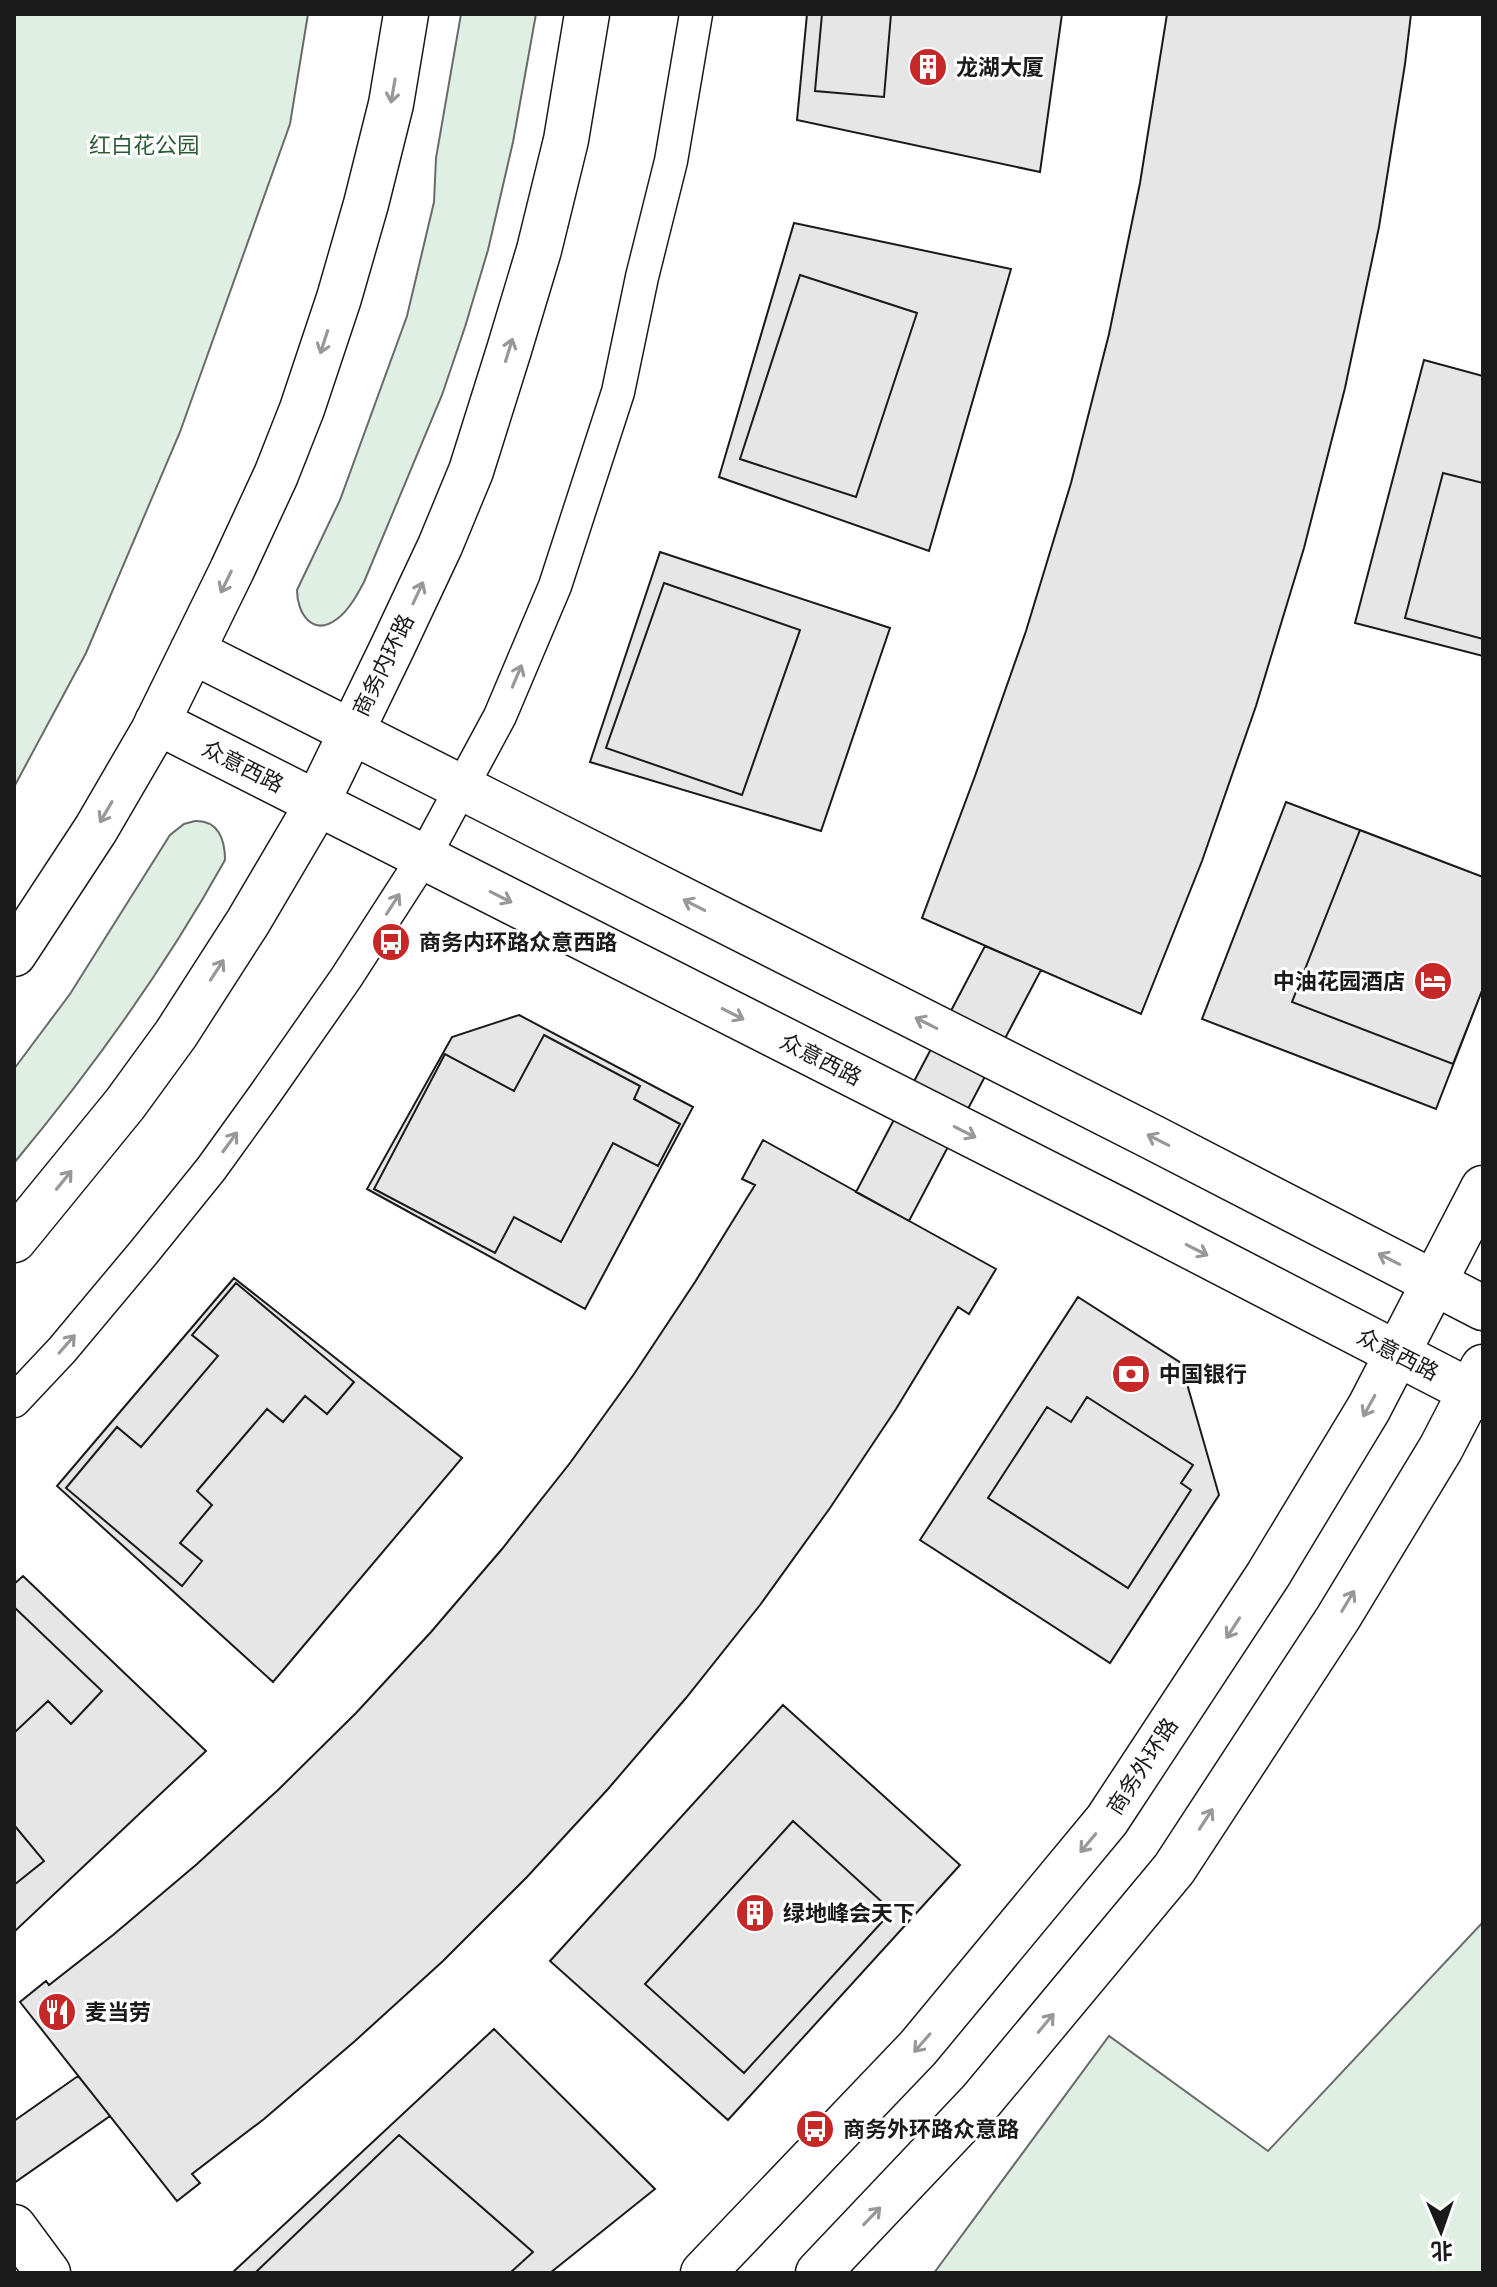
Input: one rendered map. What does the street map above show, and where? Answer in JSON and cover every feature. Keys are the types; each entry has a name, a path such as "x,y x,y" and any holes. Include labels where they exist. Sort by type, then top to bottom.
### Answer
{"street":[{"path":"14,954 96,829 157,722 276,475 339,298 366,204 391,104 406,14"},
{"name":"商务内环路","path":"14,1240 125,1104 176,1034 248,922 316,803 440,546 471,471 539,250 566,140 587,14"},
{"path":"14,1401 62,1350 211,1169 346,978 424,857 500,716 555,586 618,392 671,161 696,14"},
{"path":"192,651 1483,1308"},
{"name":"众意西路","path":"157,722 1397,1354 1479,1385"},
{"name":"商务外环路","path":"703,2273 918,2048 1107,1820 1268,1575 1369,1408 1483,1188"},
{"path":"818,2273 980,2102 1174,1869 1338,1618 1479,1385"},
{"path":"14,2227 48,2273"}],"green space":[{"name":"红白花公园","path":"14,14 308,14 290,124 180,432 86,653 14,787"},
{"path":"461,14 536,14 513,142 488,250 442,395 364,582 349,607 337,619 328,624 314,624 303,614 297,590 340,500 407,316 434,202 436,158"},
{"path":"195,821 209,824 219,832 225,860 178,940 127,1016 14,1163 14,1069 70,994 170,835 184,824"},
{"path":"1483,1922 1483,2273 934,2273 1109,2036 1268,2151"}],"building":[{"name":"龙湖大厦","path":"807,14 1062,14 1040,172 797,120"},
{"path":"822,14 891,14 884,97 815,91"},
{"path":"1167,14 1411,14 1379,227 1345,388 1304,548 1256,706 1202,861 1141,1014 922,918 1026,631 1071,483 1109,334 1140,183"},
{"path":"794,223 1011,269 929,551 719,477"},
{"path":"800,275 917,313 856,497 740,459"},
{"path":"1424,360 1483,376 1483,656 1355,623"},
{"path":"1443,473 1483,483 1483,639 1405,618"},
{"path":"660,552 890,628 821,831 590,762"},
{"path":"664,583 800,630 742,795 606,748"},
{"path":"1286,802 1483,877 1483,988 1436,1109 1202,1019"},
{"path":"1360,830 1483,877 1483,988 1453,1064 1292,1002"},
{"path":"985,946 1041,970 909,1221 856,1192"},
{"path":"519,1015 693,1107 585,1309 367,1189 452,1037"},
{"path":"544,1035 640,1086 634,1099 680,1124 658,1166 613,1143 561,1242 514,1217 495,1253 374,1189 445,1054 514,1091"},
{"path":"763,1140 996,1269 969,1314 958,1307 896,1409 760,1605 608,1789 527,1877 443,1961 264,2119 192,2174 200,2183 177,2201 20,2002 46,1981 49,1985 197,1864 356,1713 431,1632 570,1463 634,1374 755,1185 742,1179"},
{"path":"234,1278 462,1458 273,1682 57,1486"},
{"path":"236,1283 354,1382 327,1414 305,1396 283,1422 267,1409 197,1491 212,1505 180,1543 202,1561 182,1586 66,1488 117,1427 141,1447 218,1356 192,1335"},
{"path":"1078,1297 1181,1363 1219,1495 1110,1663 920,1540"},
{"path":"1087,1397 1193,1465 1181,1483 1191,1490 1128,1588 988,1498 1047,1407 1071,1422"},
{"path":"23,1576 206,1751 14,1932 14,1584"},
{"path":"14,1607 102,1691 71,1724 48,1701 14,1733"},
{"name":"绿地峰会天下","path":"783,1705 960,1865 728,2120 550,1961"},
{"path":"793,1821 892,1911 744,2073 645,1984"},
{"path":"14,1825 44,1861 14,1885"},
{"path":"494,2029 655,2189 550,2273 232,2273"},
{"path":"78,2076 110,2116 14,2183 14,2121"},
{"path":"399,2135 533,2252 510,2273 255,2273"}],"place":[{"name":"龙湖大厦","path":"928,67"},
{"name":"商务内环路众意西路","path":"391,942"},
{"name":"中油花园酒店","path":"1433,981"},
{"name":"中国银行","path":"1131,1374"},
{"name":"绿地峰会天下","path":"755,1913"},
{"name":"麦当劳","path":"57,2012"},
{"name":"商务外环路众意路","path":"815,2129"}]}
